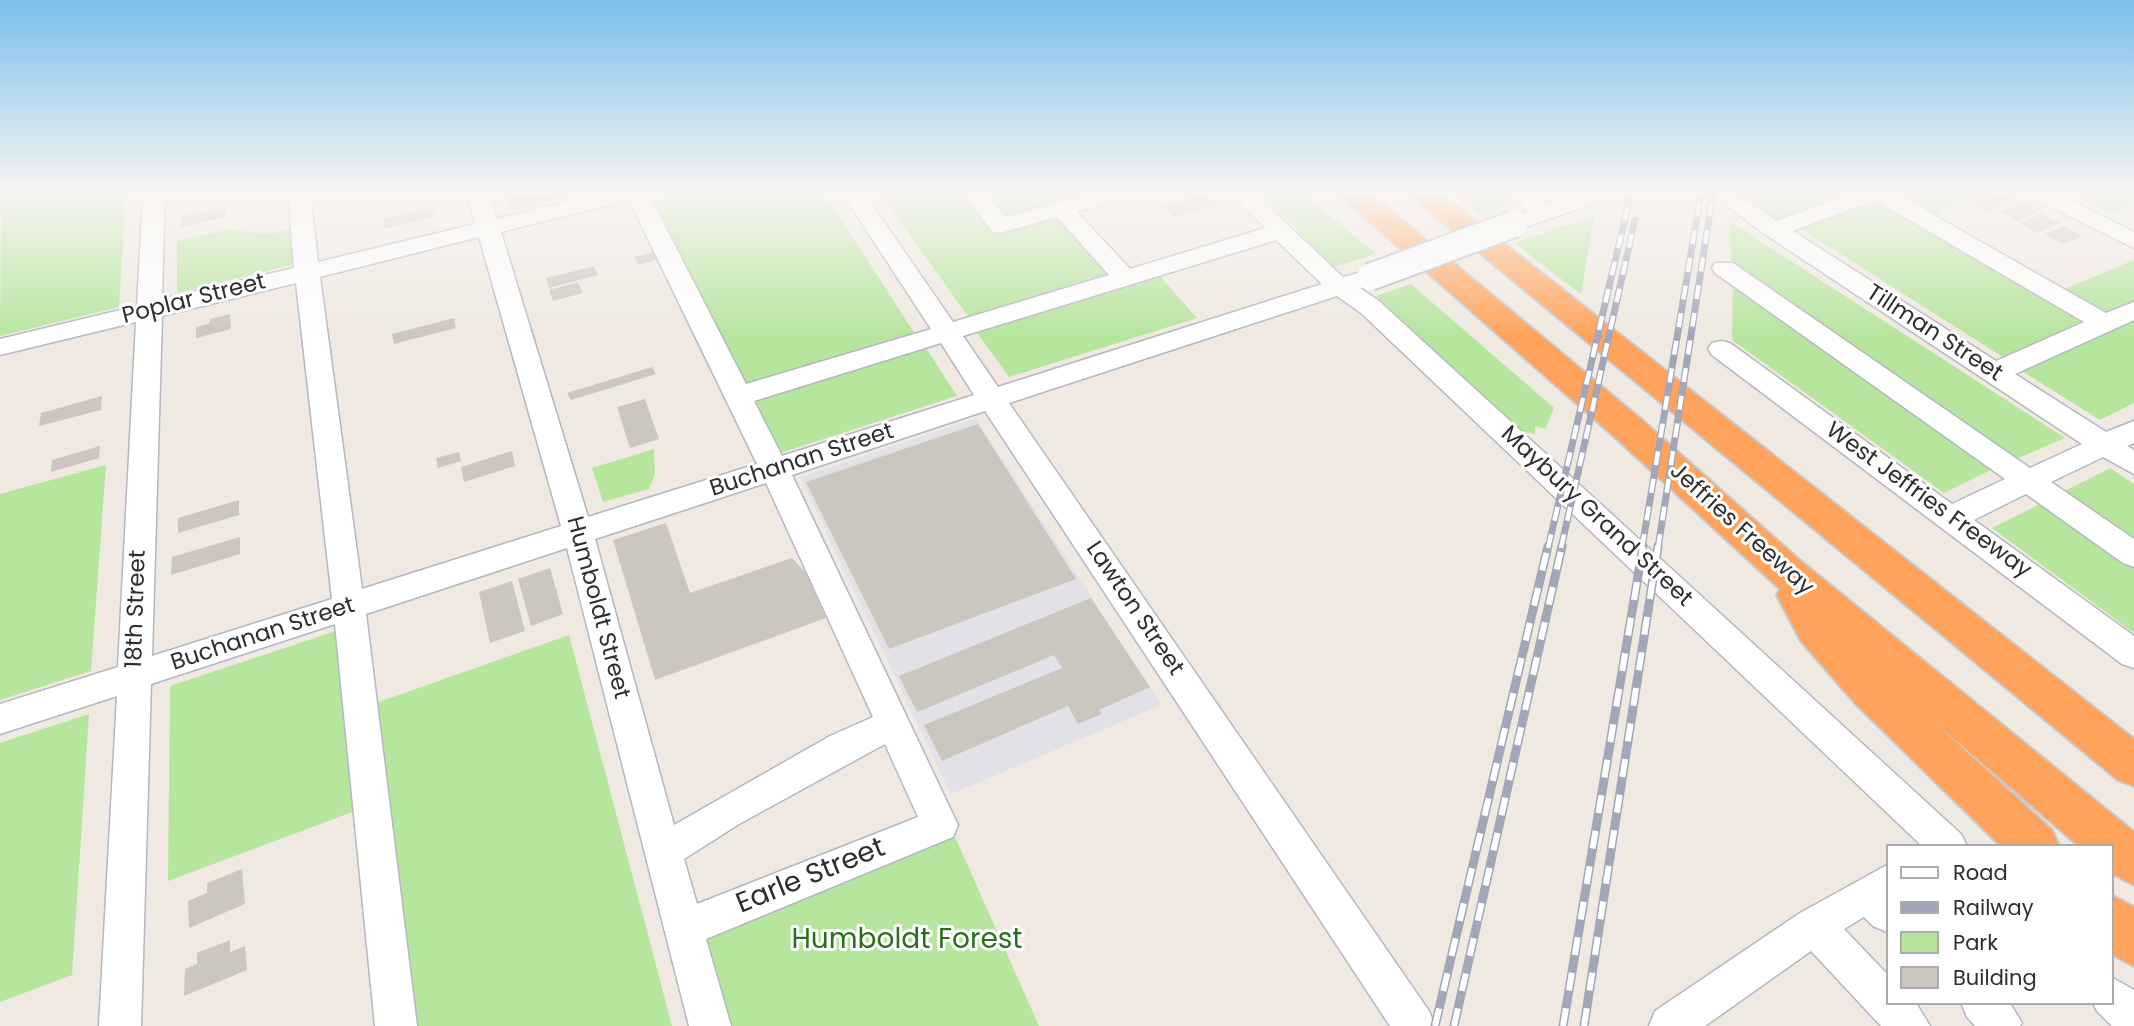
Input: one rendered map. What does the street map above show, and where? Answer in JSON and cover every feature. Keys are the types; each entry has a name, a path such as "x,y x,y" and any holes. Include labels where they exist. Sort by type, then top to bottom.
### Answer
{"highway":[{"name":"Jeffries Freeway","path":"1408,241 1630,430 1783,569 2112,844"},
{"path":"1482,241 2134,766"},
{"path":"1783,569 1816,629 1870,690 2033,844"},
{"path":"2021,674 2134,749"},
{"name":"Jeffries Freeway","path":"2113,844 2134,862"},
{"path":"2113,921 2134,941"}],"street":[{"name":"18th Street","path":"120,1026 152,241"},
{"path":"304,241 349,607 396,1026"},
{"name":"Poplar Street","path":"0,347 435,241"},
{"name":"Humboldt Street","path":"492,241 578,533 710,1026"},
{"path":"659,241 775,470 893,724 818,760 726,811 662,853"},
{"name":"Lawton Street","path":"885,241 1414,1026"},
{"path":"1091,241 1125,278"},
{"path":"738,396 1248,241"},
{"name":"Maybury Grand Street","path":"1291,241 1339,288 1358,297 1370,307 1946,844"},
{"name":"Buchanan Street","path":"0,719 1339,288 1467,241"},
{"name":"Tillman Street","path":"1791,241 2134,464"},
{"path":"1963,241 2104,323"},
{"path":"1724,268 2134,555"},
{"path":"1993,373 2134,310"},
{"name":"West Jeffries Freeway","path":"1721,349 2134,654"},
{"path":"1950,517 2134,430"},
{"name":"Earle Street","path":"682,929 940,825 893,724"},
{"path":"1671,1026 1814,926 1880,897"},
{"path":"1814,926 1885,1001"},
{"path":"2113,999 2134,1018"},
{"path":"1889,1005 1909,1026"},
{"path":"1983,1005 2001,1023 1996,1026"}],"shaded area":[{"path":"976,418 1161,705 951,794 800,477"}],"green space":[{"path":"1,241 123,241 119,307 0,336"},
{"path":"177,241 297,241 299,263 177,293"},
{"path":"672,241 855,241 915,334 741,387"},
{"path":"914,241 1080,241 1111,276 970,319"},
{"path":"1307,241 1361,241 1376,254 1330,268"},
{"path":"1590,241 1581,294 1514,243"},
{"path":"1730,241 1760,241 2065,438 2009,462 1732,271"},
{"path":"1820,241 1956,241 2091,321 2006,359"},
{"path":"2134,260 2134,305 2105,317 2060,291"},
{"path":"1159,275 1197,318 1009,377 976,331"},
{"path":"1733,281 1997,467 1944,493 1732,340"},
{"path":"1411,284 1554,408 1545,429 1535,426 1535,434 1520,431 1376,296"},
{"path":"2134,317 2134,403 2100,420 2019,369"},
{"path":"924,345 957,396 774,455 747,399"},
{"path":"654,449 655,474 649,489 603,502 592,468"},
{"path":"106,465 91,671 0,700 0,494"},
{"path":"2110,468 2134,484 2134,551 2055,496"},
{"path":"2044,502 2134,565 2134,633 1992,528"},
{"path":"336,631 355,811 168,881 170,686"},
{"path":"569,635 672,1026 417,1026 376,703"},
{"path":"89,714 72,975 0,1002 0,743"},
{"name":"Humboldt Forest","path":"952,830 1039,1026 720,1026 696,937"}],"building":[{"path":"653,252 657,260 638,265 634,257"},
{"path":"594,266 598,275 549,288 546,278"},
{"path":"578,282 583,293 553,301 549,290"},
{"path":"230,314 231,329 196,338 196,327 210,323 210,319"},
{"path":"454,318 456,328 394,344 392,334"},
{"path":"652,367 656,374 571,400 567,393"},
{"path":"102,396 101,410 39,426 41,413"},
{"path":"645,399 659,439 630,448 617,407"},
{"path":"978,424 1076,579 889,649 806,482"},
{"path":"100,446 99,458 51,472 52,460"},
{"path":"512,451 515,466 464,482 461,467"},
{"path":"459,452 461,461 438,468 436,458"},
{"path":"239,500 239,515 178,533 178,518"},
{"path":"666,523 690,593 792,558 806,573 826,618 655,680 613,540"},
{"path":"240,537 240,554 171,575 172,557"},
{"path":"550,568 563,614 531,626 518,579"},
{"path":"512,581 525,631 490,643 479,592"},
{"path":"1091,598 1150,687 1099,710 1102,714 1078,724 1068,706 942,761 924,725 1062,668 1054,655 917,712 899,676"},
{"path":"242,869 245,904 189,928 188,901 207,893 207,883"},
{"path":"230,940 230,952 245,946 247,970 184,996 185,969 197,964 197,953"}],"railway":[{"path":"1548,548 1620,241"},
{"path":"1561,548 1630,241"},
{"path":"1642,548 1693,241"},
{"path":"1658,548 1706,241"},
{"path":"1435,1026 1548,546"},
{"path":"1454,1026 1562,546"},
{"path":"1563,1026 1643,546"},
{"path":"1584,1026 1658,546"}]}
